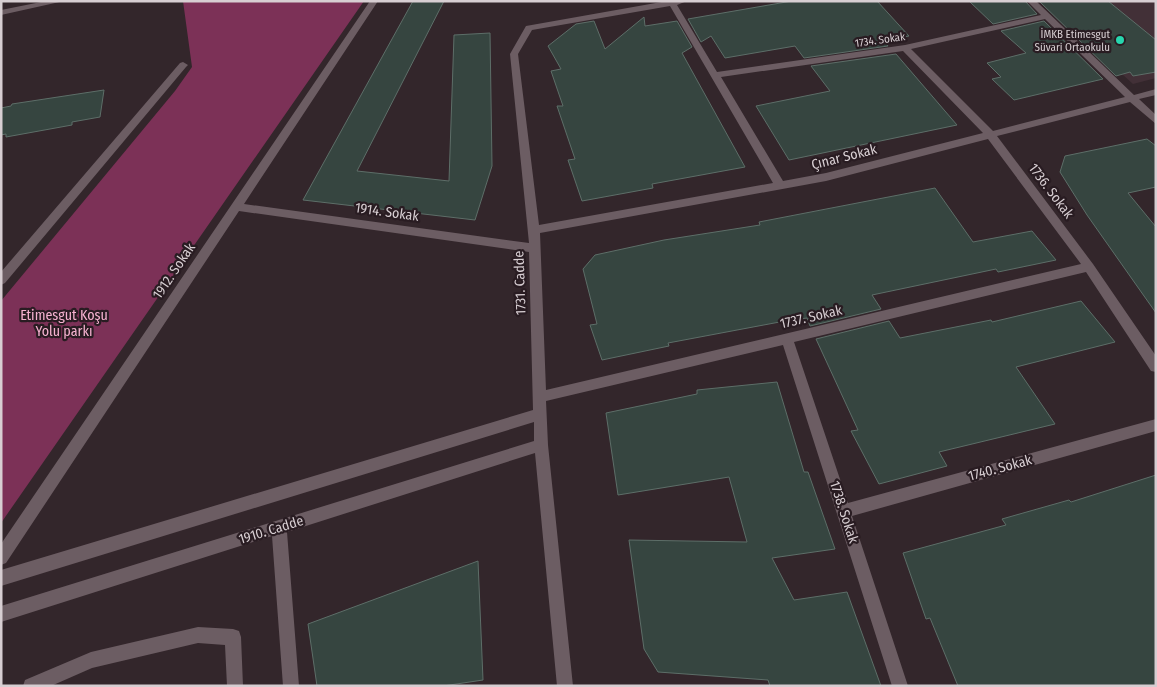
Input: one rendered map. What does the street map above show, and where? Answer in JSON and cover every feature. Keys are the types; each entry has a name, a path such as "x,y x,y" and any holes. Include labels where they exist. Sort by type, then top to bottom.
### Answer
{"street":[{"path":"1,13 60,1"},
{"name":"1912. Sokak","path":"1,558 374,1"},
{"path":"1031,1 1156,120"},
{"path":"675,2 714,76 780,185"},
{"name":"1731. Cadde","path":"565,686 540,446 534,230 514,54 529,28 675,2"},
{"name":"1734. Sokak","path":"714,76 905,48 1047,16"},
{"name":"1736. Sokak","path":"905,48 990,134 1089,267 1156,367"},
{"path":"1,280 184,65"},
{"name":"Çınar Sokak","path":"534,230 826,177 1156,92"},
{"name":"1914. Sokak","path":"236,207 534,248"},
{"name":"1737. Sokak","path":"539,397 1089,267"},
{"name":"1738. Sokak","path":"787,338 900,686"},
{"path":"1,578 540,414"},
{"name":"1740. Sokak","path":"843,510 1156,425"},
{"name":"1910. Cadde","path":"1,614 540,446"},
{"path":"279,527 291,686"},
{"path":"31,686 91,660 198,635 233,637 235,686"}],"shaded area":[{"name":"İMKB Etimesgut Süvari Ortaokulu","path":"1042,1 1156,1 1156,78 1133,84"}],"green space":[{"name":"Etimesgut Koşu Yolu parkı","path":"183,1 364,1 1,523 1,301 175,91 192,67"}],"building":[{"path":"413,1 444,1 357,171 449,181 454,35 490,33 492,166 475,220 303,200"},
{"path":"792,1 877,1 909,36 884,41 888,46 804,58 795,46 725,58 711,36 701,42 688,19"},
{"path":"969,1 1025,1 1037,14 993,24"},
{"name":"İMKB Etimesgut Süvari Ortaokulu","path":"1039,1 1108,1 1156,40 1156,72 1133,76 1130,72 1116,76"},
{"path":"644,17 645,26 677,21 692,47 682,53 745,167 652,184 653,188 582,201 568,160 575,159 557,106 563,106 551,71 561,69 548,46 576,24 594,21 605,49"},
{"path":"1044,21 1103,79 1014,100 992,79 1001,77 987,63 1026,53 1001,31"},
{"path":"896,54 957,125 789,160 756,106 830,91 811,66"},
{"path":"104,90 100,117 72,122 72,125 6,137 6,134 1,135 1,108 11,106 12,104"},
{"path":"1147,139 1156,146 1156,187 1128,193 1156,227 1156,313 1087,215 1060,172 1065,156"},
{"path":"935,188 973,242 1032,231 1056,260 998,272 996,269 872,295 881,309 810,326 807,318 785,321 668,343 669,346 602,360 590,325 597,324 583,269 595,255 664,240 760,225 759,222"},
{"path":"1081,301 1115,342 1016,367 1055,424 939,452 947,466 879,484 851,431 858,430 816,339 889,321 900,338 991,320 992,322"},
{"path":"777,382 804,472 808,472 835,549 772,558 794,600 847,592 881,686 770,686 768,680 658,672 644,649 629,540 747,542 729,477 618,495 606,413 697,394 697,390"},
{"path":"1156,475 1156,686 958,686 930,618 926,619 903,553 1006,525 1002,519 1069,500 1071,502"},
{"path":"478,561 483,680 443,686 317,686 308,624"}],"place":[{"name":"İMKB Etimesgut Süvari Ortaokulu","path":"1120,40"}]}
